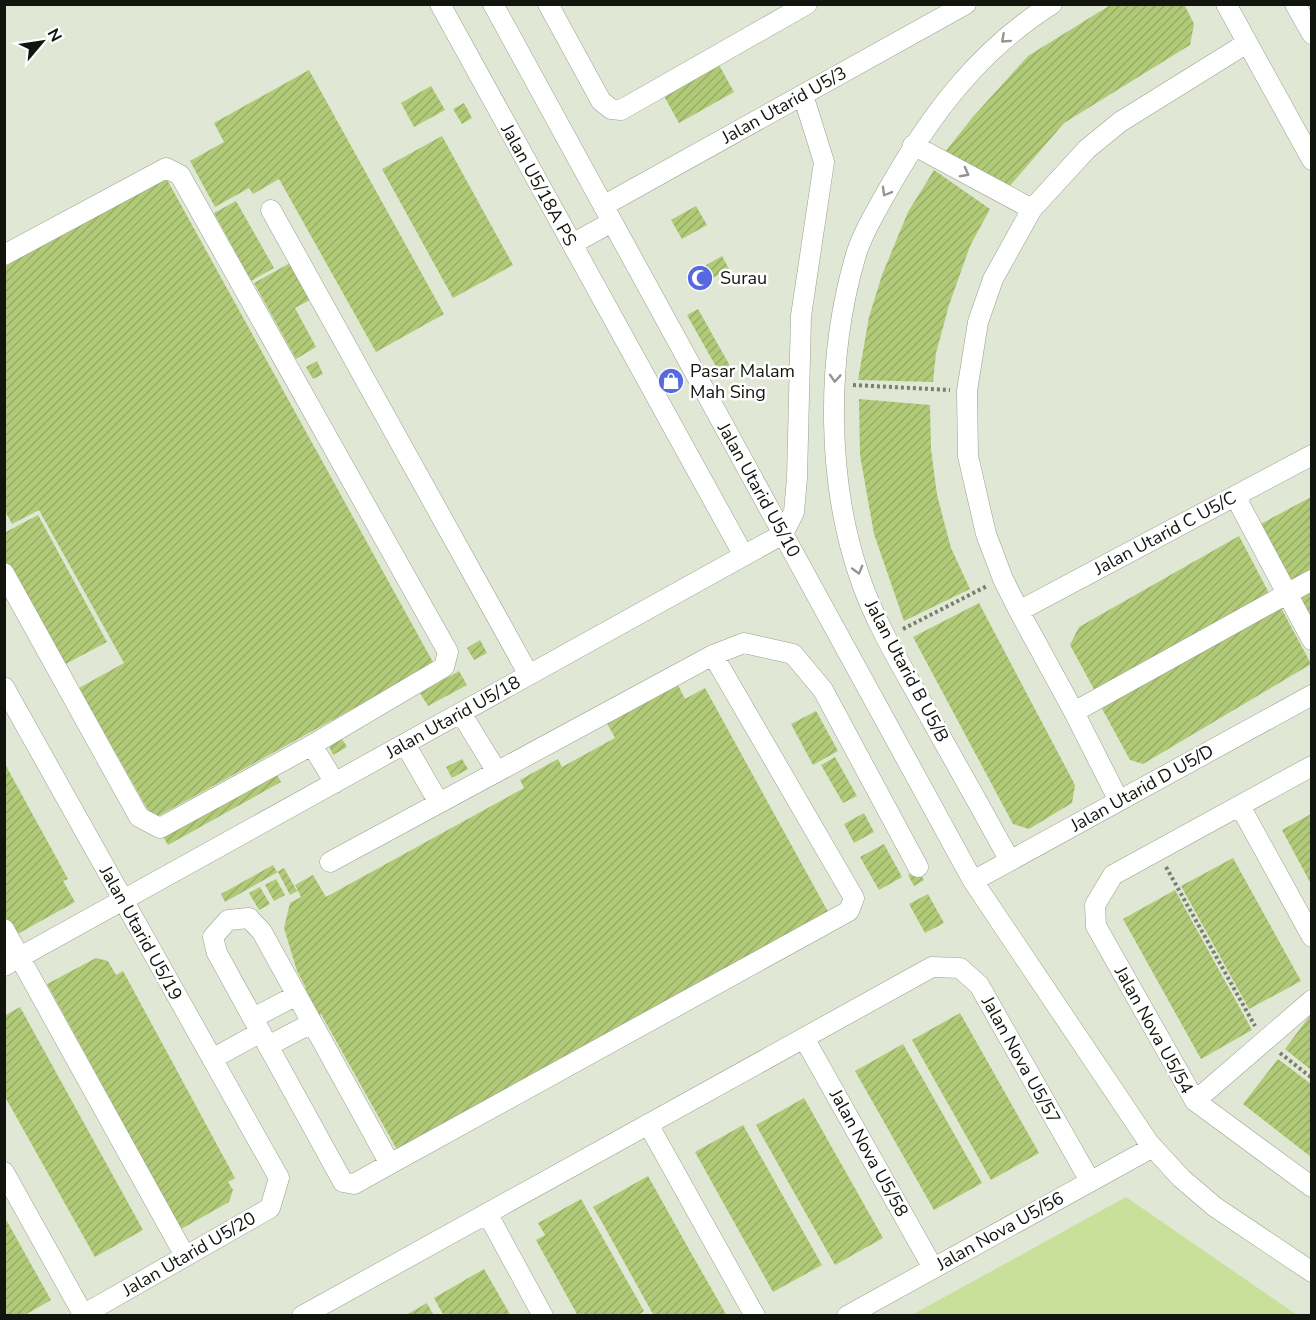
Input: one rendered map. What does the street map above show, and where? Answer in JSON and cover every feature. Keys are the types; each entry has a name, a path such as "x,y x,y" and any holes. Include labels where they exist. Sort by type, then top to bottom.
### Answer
{"street":[{"name":"Jalan U5/18A PS","path":"440,4 744,556"},
{"name":"Jalan Utarid U5/10","path":"492,4 973,881 1153,1147 1181,1178 1215,1207 1311,1272"},
{"path":"548,4 601,101 611,109 621,110 781,10 807,4"},
{"name":"Jalan Utarid U5/3","path":"572,244 607,214 803,95 966,4"},
{"name":"Jalan Utarid B U5/B","path":"1010,861 886,637 861,581 845,520 836,460 834,384 840,327 855,256 880,202 913,145 946,98 980,62 1024,22 1053,4"},
{"path":"1226,4 1311,160"},
{"path":"1295,4 1311,34"},
{"path":"1119,801 1003,579 986,534 968,456 967,392 978,322 993,279 1032,209 1087,149 1120,122 1247,43"},
{"path":"783,534 794,512 801,316 824,162 803,95"},
{"path":"913,145 1032,209"},
{"path":"4,255 166,168 180,175 448,652 444,667 312,745 160,828 138,817 4,573"},
{"path":"271,210 529,675"},
{"name":"Jalan Utarid C U5/C","path":"1019,611 1311,455"},
{"path":"1234,496 1311,640"},
{"name":"Jalan Utarid U5/18","path":"12,962 783,534"},
{"path":"1074,712 1311,580"},
{"path":"330,862 713,655 744,643 793,654 823,690 918,867"},
{"path":"390,1164 262,932 249,918 228,920 213,937 217,953 343,1182 354,1184 849,911 854,898 713,655"},
{"name":"Jalan Utarid U5/19","path":"4,687 279,1178"},
{"name":"Jalan Utarid D U5/D","path":"973,881 1311,695"},
{"path":"461,713 497,772"},
{"path":"405,744 439,803"},
{"path":"312,745 335,783"},
{"path":"1157,851 1311,766"},
{"path":"1239,806 1311,937"},
{"name":"Jalan Nova U5/54","path":"1157,851 1113,875 1095,905 1096,926 1195,1101 1311,1188"},
{"path":"4,929 12,962 185,1256"},
{"name":"Jalan Nova U5/57","path":"804,1038 932,968 960,968 979,985 1090,1181"},
{"path":"212,1059 261,1032 297,995"},
{"path":"1195,1101 1311,1000"},
{"path":"261,1032 312,1023"},
{"path":"302,1316 331,1309 487,1213 804,1038"},
{"name":"Jalan Nova U5/58","path":"804,1038 933,1268"},
{"path":"648,1124 755,1316"},
{"name":"Jalan Nova U5/56","path":"847,1316 1153,1147"},
{"path":"4,1172 82,1315"},
{"name":"Jalan Utarid U5/20","path":"82,1315 270,1208 279,1178"},
{"path":"487,1213 543,1316"}],"path":[{"path":"834,384 967,392"},
{"path":"886,637 1003,579"},
{"path":"1157,851 1264,1041 1311,1078"}],"green space":[{"path":"1126,1197 1297,1315 912,1315"}],"building":[{"path":"1112,4 1184,4 1194,24 1190,45 1064,123 1002,195 945,152 972,118 1028,56"},
{"path":"719,65 734,92 679,123 664,96"},
{"path":"309,70 444,314 376,352 279,179 253,194 249,188 215,207 190,161 224,142 214,123"},
{"path":"431,86 445,110 414,127 401,103"},
{"path":"464,103 472,118 462,124 453,109"},
{"path":"442,136 513,265 453,298 382,169"},
{"path":"934,170 990,209 970,246 949,305 936,353 933,382 858,380 869,317 882,275 908,212"},
{"path":"165,176 434,664 153,819 79,688 124,663 39,510 12,524 4,509 4,267"},
{"path":"236,201 274,268 251,281 214,213"},
{"path":"696,206 707,225 682,239 671,220"},
{"path":"722,256 729,269 696,287 689,275"},
{"path":"290,263 310,300 295,308 316,347 296,359 254,283"},
{"path":"698,309 730,366 719,372 687,315"},
{"path":"317,361 323,374 313,379 306,367"},
{"path":"859,399 930,405 931,449 937,495 951,548 970,589 904,621 874,534 860,455"},
{"path":"1311,497 1311,571 1286,585 1255,527"},
{"path":"38,515 107,642 60,667 4,566 4,533"},
{"path":"1239,536 1269,593 1096,693 1070,645 1079,627"},
{"path":"1311,591 1311,631 1294,600"},
{"path":"979,603 1075,785 1072,803 1029,829 1013,824 913,637"},
{"path":"1279,604 1311,664 1143,764 1130,760 1100,705"},
{"path":"480,640 487,653 474,660 467,648"},
{"path":"459,671 467,685 428,706 420,693"},
{"path":"675,679 685,699 705,688 832,919 400,1155 321,1014 313,1018 298,992 306,988 297,971 284,928 290,903 301,897 295,885 313,875 326,897 524,788 520,780 558,759 562,767 615,738 604,718"},
{"path":"816,711 838,751 813,765 791,724"},
{"path":"342,739 347,747 333,755 329,746"},
{"path":"835,757 857,796 843,803 821,765"},
{"path":"462,759 468,769 452,778 446,767"},
{"path":"5,764 68,879 63,881 75,902 14,936 5,919"},
{"path":"274,769 281,782 168,845 160,832"},
{"path":"864,813 874,832 854,843 844,824"},
{"path":"1311,814 1311,884 1282,830"},
{"path":"884,844 902,877 879,890 860,857"},
{"path":"1233,858 1301,981 1249,1009 1181,886"},
{"path":"273,865 277,872 284,868 297,891 290,895 278,872 225,902 221,894"},
{"path":"918,870 924,880 914,886 908,875"},
{"path":"276,879 285,895 274,901 265,885"},
{"path":"260,887 270,904 259,910 249,893"},
{"path":"1175,890 1252,1030 1201,1059 1123,919"},
{"path":"928,894 944,923 925,933 909,904"},
{"path":"96,958 108,961 116,975 123,971 235,1178 228,1182 233,1190 229,1202 181,1229 47,984"},
{"path":"20,1007 143,1230 95,1257 4,1095 4,1016"},
{"path":"960,1013 1039,1153 991,1180 912,1040"},
{"path":"1311,1014 1311,1070 1285,1049"},
{"path":"903,1044 982,1183 934,1210 855,1071"},
{"path":"1278,1059 1311,1084 1311,1157 1243,1104"},
{"path":"804,1098 883,1238 835,1265 756,1125"},
{"path":"743,1125 822,1265 773,1292 695,1152"},
{"path":"648,1176 727,1316 654,1316 593,1207"},
{"path":"581,1199 644,1311 637,1316 578,1316 536,1240 545,1235 538,1223"},
{"path":"4,1216 51,1300 23,1316 4,1316"},
{"path":"484,1269 511,1316 444,1316 434,1298"},
{"path":"427,1303 434,1316 404,1316"}],"place":[{"name":"Surau","path":"700,278"},
{"name":"Pasar Malam Mah Sing","path":"671,381"}]}
